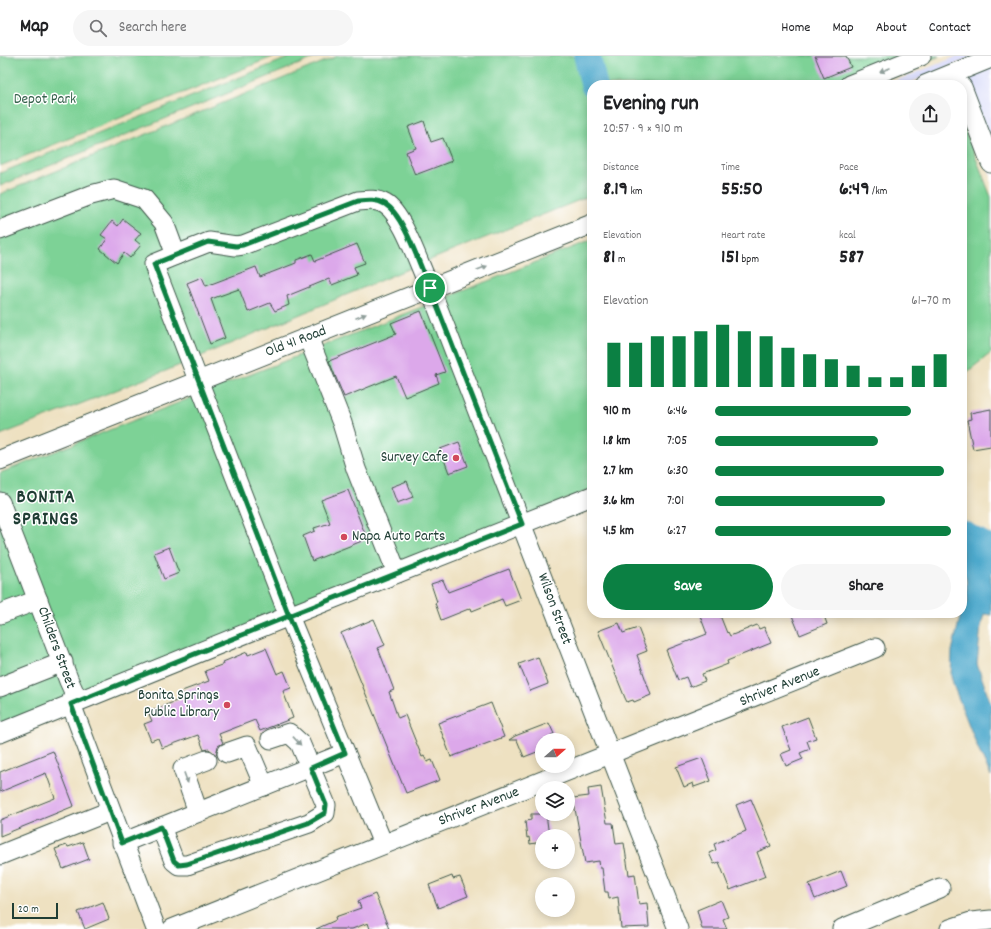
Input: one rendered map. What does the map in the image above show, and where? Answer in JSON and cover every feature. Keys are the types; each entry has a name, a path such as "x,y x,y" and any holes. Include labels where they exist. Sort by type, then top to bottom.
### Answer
{"street":[{"path":"861,80 921,56"},
{"path":"962,80 991,58"},
{"path":"967,102 991,163"},
{"path":"0,230 90,195 114,189 144,199 164,223 176,255"},
{"name":"Wilson Street","path":"196,374 154,264 208,242 236,246 243,245 358,201 373,200 385,204 394,211 402,223 427,282 678,929"},
{"name":"Old 41 Road","path":"0,446 196,374 427,282 587,215"},
{"name":"Old 41 Road","path":"0,460 196,374 308,337 427,282 587,226"},
{"path":"308,337 342,423 356,469 397,573"},
{"path":"196,374 289,616 383,844"},
{"path":"0,733 289,616 587,498"},
{"name":"Childers Street","path":"0,502 74,692 71,704 122,843 156,929"},
{"path":"0,614 38,600"},
{"name":"Shriver Avenue","path":"172,929 383,844 611,755 875,648"},
{"path":"0,687 63,662"},
{"path":"161,827 174,861 179,865 187,864 308,823 325,813 326,805 300,743 289,733 226,753"},
{"path":"261,742 264,786"},
{"path":"122,843 345,753"},
{"path":"198,812 183,769 208,760"},
{"path":"0,855 110,811"},
{"path":"842,929 940,888"},
{"path":"950,929 971,922 991,920"}],"shaded area":[{"path":"958,56 975,56 916,80 898,80"},
{"path":"991,67 991,176 967,114 967,80 958,80"}],"green space":[{"name":"Depot Park","path":"0,56 275,56 0,166"},
{"path":"293,56 319,56 0,186 0,173"},
{"path":"338,56 940,56 880,80 587,80 587,197 410,268 168,370 0,435 0,194"},
{"path":"967,135 991,197 991,353 967,372"},
{"path":"587,242 587,491 0,729 0,473"}],"water":[{"path":"967,538 991,551 991,615 984,614 981,626 977,664 991,704 991,776 979,751 951,676 952,651 960,618 967,618"}],"building":[{"path":"815,56 846,56 851,67 824,78"},
{"path":"424,121 431,142 443,138 452,161 415,175 406,152 416,148 408,127"},
{"path":"123,219 141,233 135,240 141,245 130,258 124,253 117,263 100,249 107,239 101,235 112,221 118,226"},
{"path":"357,244 365,263 354,267 357,275 332,285 329,279 287,296 289,305 275,311 270,303 248,312 239,289 211,299 225,338 210,344 187,283 202,277 206,286 256,267 260,277 296,263 296,260 312,254 315,261"},
{"path":"421,311 445,372 436,375 439,383 405,397 396,376 344,397 329,361 396,334 391,323"},
{"path":"991,409 991,446 973,449 967,420 971,419 970,413"},
{"path":"459,442 468,466 449,473 440,449"},
{"path":"407,481 413,497 397,503 391,487"},
{"path":"348,490 367,539 312,561 303,536 315,531 314,528 330,523 321,500"},
{"path":"169,547 179,573 164,579 154,553"},
{"path":"509,569 521,600 505,606 502,599 472,611 471,608 441,620 435,603 437,602 431,584 443,580 448,592"},
{"path":"701,618 721,618 727,633 728,632 730,636 757,625 759,629 764,627 771,643 727,661 728,664 702,674 705,681 690,687 686,677 678,680 666,650 707,634"},
{"path":"793,618 825,618 827,624 800,635"},
{"path":"374,619 385,645 378,648 394,690 389,692 398,718 405,715 422,757 424,756 427,762 432,760 440,780 406,793 341,633"},
{"path":"619,623 623,633 638,628 647,651 637,655 651,695 634,702 633,700 627,702 598,631"},
{"name":"Bonita Springs Public Library","path":"266,648 277,674 284,671 291,688 283,691 293,718 260,731 255,720 219,734 223,743 218,746 216,755 209,749 204,750 198,735 162,748 158,738 151,741 144,724 152,721 148,712 184,698 182,691 209,681 205,671 224,664 223,662 247,652 248,655"},
{"path":"538,657 548,684 530,691 519,664"},
{"path":"491,703 504,737 451,757 438,723"},
{"path":"808,717 816,738 807,741 810,749 800,753 803,759 786,766 781,754 791,750 782,727"},
{"path":"549,723 554,733 535,733 535,753 524,757 517,740 509,740 515,736"},
{"path":"53,751 74,806 0,836 0,820 55,798 46,773 0,792 0,772"},
{"path":"702,758 711,781 694,787 693,783 684,787 676,767"},
{"path":"601,787 607,823 613,823 616,844 624,843 629,875 635,874 639,904 647,903 649,927 621,928 618,897 609,899 608,892 605,892 602,868 600,868 599,861 585,863 575,809 575,798 589,796 588,789"},
{"path":"751,799 771,846 757,852 766,876 730,890 719,862 714,864 709,853 716,850 714,844 746,831 736,805"},
{"path":"531,814 535,814 535,821 547,821 548,829 535,829 535,843 530,844 529,837 527,838 525,821 531,820"},
{"path":"83,842 89,859 63,869 55,849 67,845 68,847"},
{"path":"841,871 847,886 815,899 809,884"},
{"path":"452,876 453,879 460,877 468,896 438,908 429,885"},
{"path":"375,894 389,929 370,929 368,923 352,929 316,929 336,920 335,917 361,908 358,901"},
{"path":"721,900 728,917 723,919 727,929 702,929 697,910"},
{"path":"103,902 109,919 85,929 78,912"}],"waterway":[{"path":"587,56 593,80"},
{"path":"967,537 983,545 991,559"}],"place":[{"name":"Survey Cafe","path":"456,458"},
{"name":"Napa Auto Parts","path":"344,537"},
{"name":"Bonita Springs Public Library","path":"227,705"}],"district":[{"name":"BONITA SPRINGS","path":"46,509"}],"route":[{"path":"430,288 402,223 394,211 385,204 373,200 358,201 243,245 236,246 217,242 208,242 154,264 289,616 71,704 122,843 161,827 174,861 179,865 187,864 308,823 325,813 326,805 311,768 345,753 289,616 522,524 430,288"}]}
